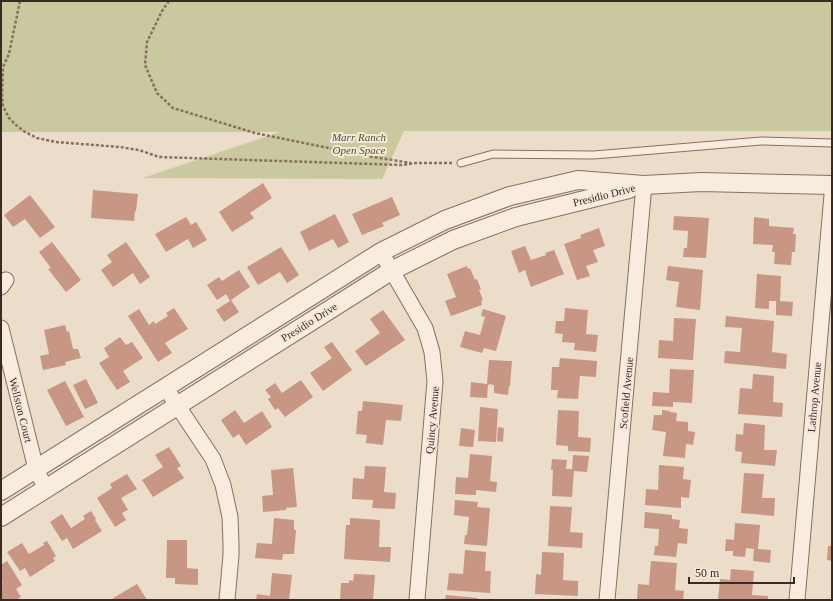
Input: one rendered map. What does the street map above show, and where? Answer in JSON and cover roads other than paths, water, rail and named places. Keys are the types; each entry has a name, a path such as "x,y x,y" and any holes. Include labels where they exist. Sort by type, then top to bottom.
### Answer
{"street":[{"name":"Presidio Drive","path":"1,491 381,252 445,220 510,196 578,180 644,185 701,182 832,185"},
{"name":"Presidio Drive","path":"1,517 391,271 453,240 516,217 644,185"},
{"name":"Scofield Avenue","path":"607,600 644,185"},
{"name":"Lathrop Avenue","path":"797,600 832,195"},
{"name":"Quincy Avenue","path":"381,252 425,328 432,352 435,381 417,600"},
{"name":"Wellston Court","path":"1,328 36,469 46,489"},
{"path":"165,387 213,459 223,485 230,516 231,544 227,600"}],"lane":[{"path":"461,163 493,154 594,155 761,141 832,143"}],"park label":[{"name":"Marr Ranch Open Space","path":"359,143"}]}
